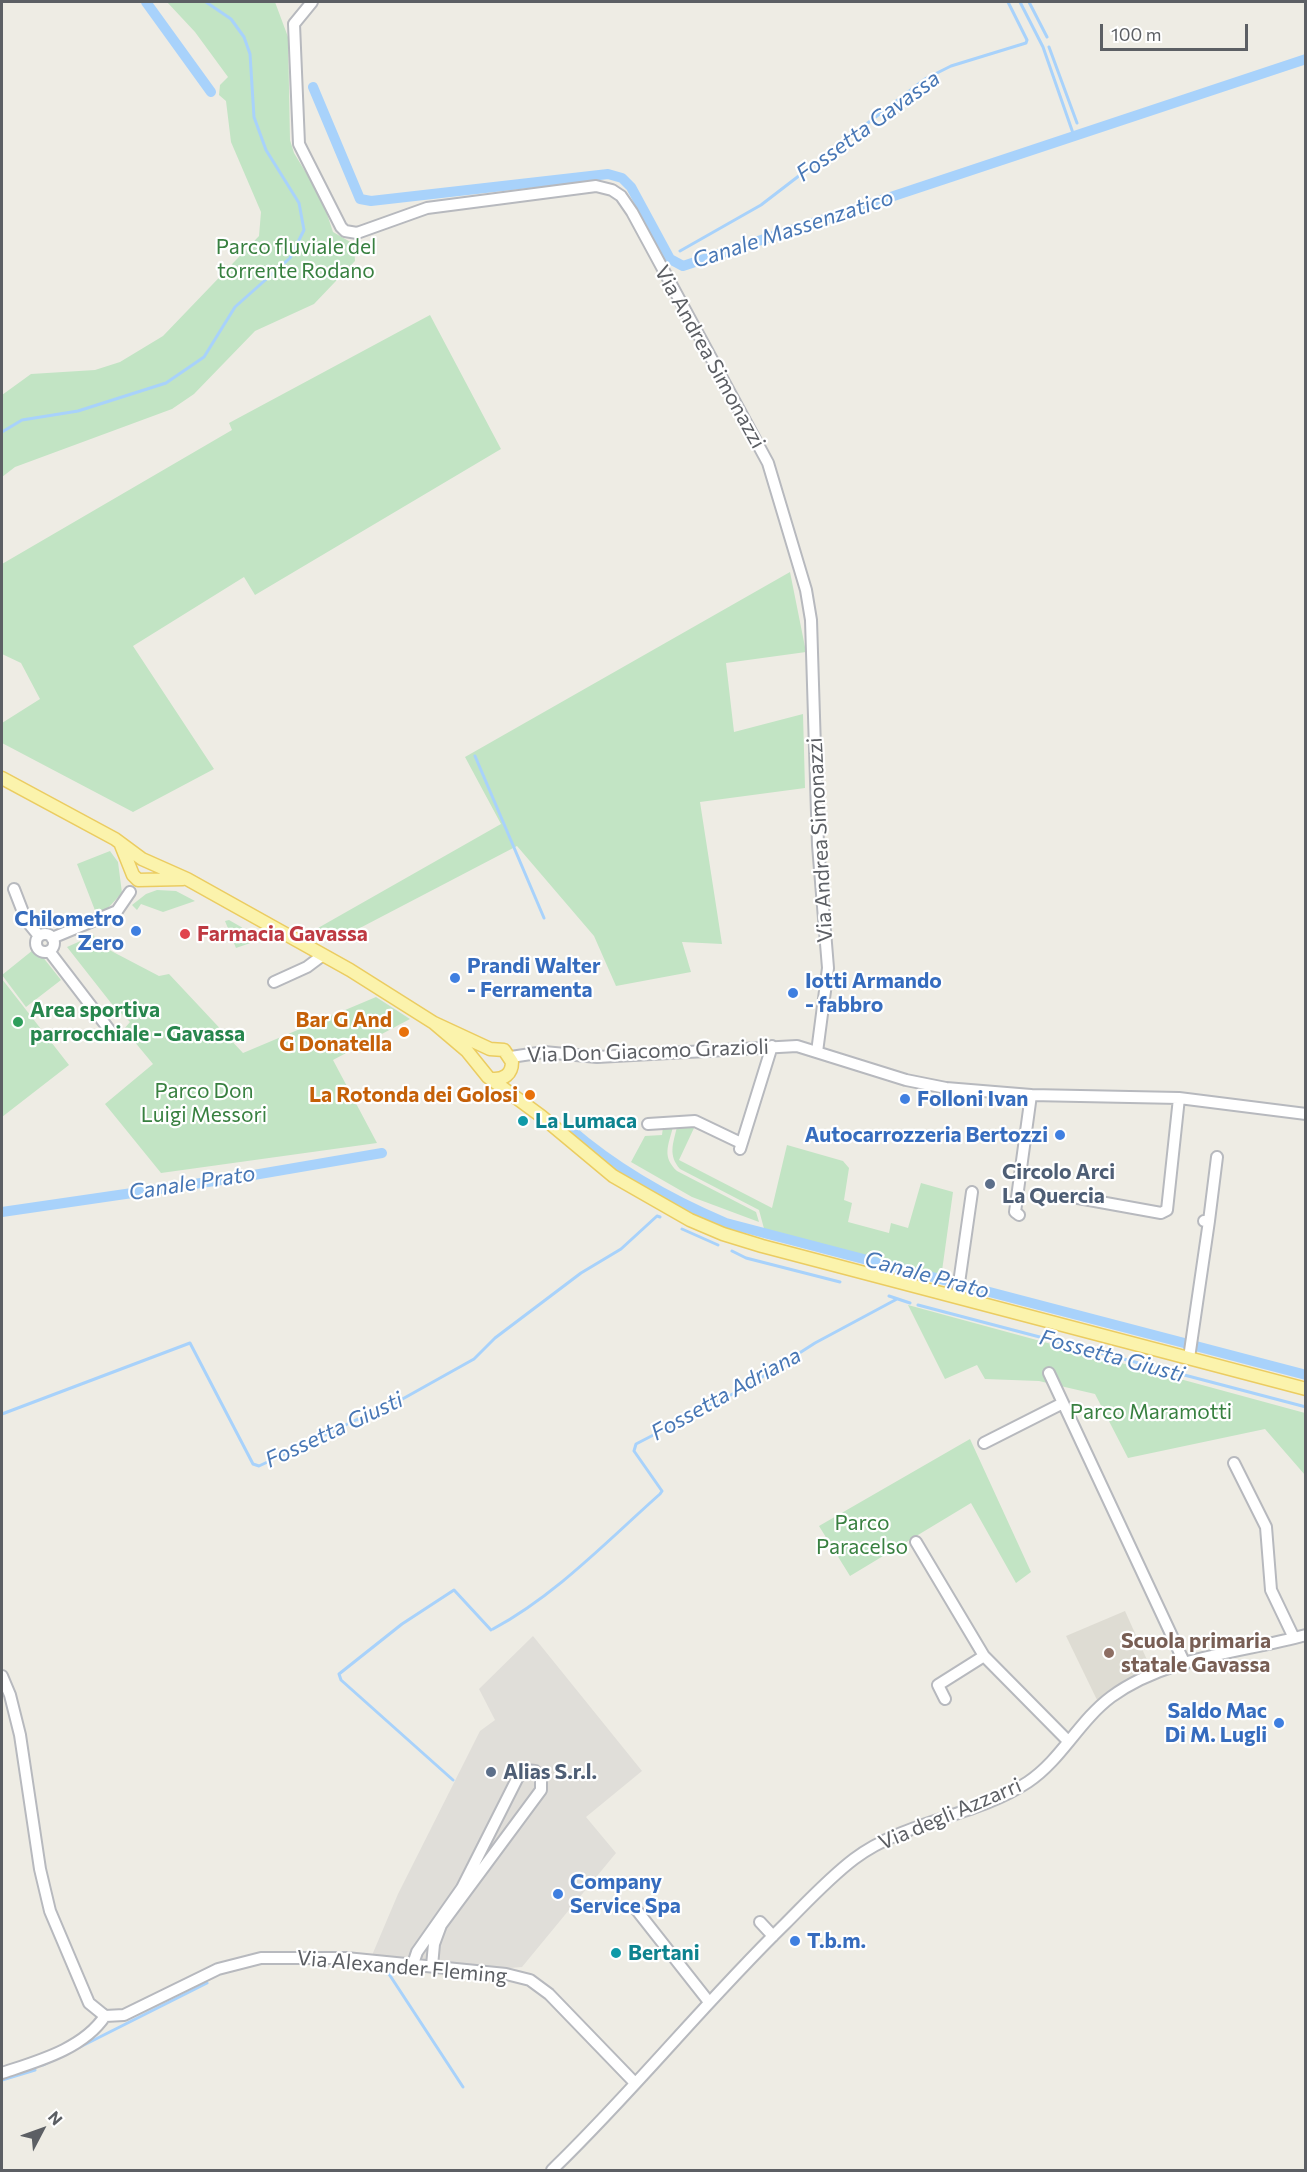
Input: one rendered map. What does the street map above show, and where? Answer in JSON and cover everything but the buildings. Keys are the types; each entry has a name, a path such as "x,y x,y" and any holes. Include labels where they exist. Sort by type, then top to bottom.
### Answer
{"main road":[{"path":"2,778 115,839 146,862 187,879 322,955 434,1023 490,1049 500,1048 511,1057 510,1072 526,1104"},
{"path":"115,839 125,852 138,877"},
{"path":"138,877 135,862 146,862"},
{"path":"138,877 153,873 146,862"},
{"path":"138,877 187,879"},
{"path":"434,1023 480,1065 484,1074 526,1104 613,1176 661,1205 706,1227 762,1246 1191,1350 1305,1389"},
{"path":"480,1065 483,1055 490,1049"},
{"path":"492,1079 502,1079 510,1072"}],"street":[{"name":"Via Andrea Simonazzi","path":"312,2 294,24 297,133 301,151 325,191 341,227 345,231 357,232 428,208 585,187 612,190 621,196 632,212 768,463 806,590 811,620 818,845 828,968 817,1052"},
{"path":"52,938 117,911 138,877"},
{"path":"14,889 26,920 39,936"},
{"path":"39,936 45,934 52,938"},
{"path":"39,936 36,944 38,949 49,951 111,1032"},
{"path":"49,951 53,947 52,938"},
{"path":"274,982 307,967 322,955"},
{"path":"648,1124 692,1120 740,1146 772,1046"},
{"name":"Via Don Giacomo Grazioli","path":"511,1057 544,1052 597,1057 796,1046 916,1082 958,1090 1031,1095 1179,1098 1305,1114"},
{"path":"1019,1215 1015,1212 1031,1095"},
{"path":"1078,1198 1161,1213 1167,1210 1179,1098"},
{"path":"1191,1350 1206,1221 1217,1157"},
{"path":"957,1292 972,1192"},
{"path":"1049,1373 1185,1664"},
{"path":"984,1443 1063,1402"},
{"path":"1234,1463 1266,1527 1271,1590 1294,1638"},
{"path":"916,1542 984,1656 1068,1741"},
{"name":"Via degli Azzarri","path":"552,2170 773,1936 835,1875 868,1849 914,1827 1020,1787 1047,1766 1101,1706 1114,1695 1155,1673 1305,1635"},
{"path":"945,1699 938,1685 984,1656"},
{"path":"2,1676 10,1695 20,1735 40,1869 50,1911 84,1993 95,2009 105,2016 82,2040 56,2053 2,2073"},
{"path":"413,1964 417,1952 462,1888 518,1777 526,1770 535,1771 541,1779 541,1790 441,1925 434,1944 432,1966"},
{"path":"635,1908 709,2002"},
{"path":"760,1922 773,1936"},
{"name":"Via Alexander Fleming","path":"105,2016 124,2015 202,1976 247,1960 290,1957 413,1964 506,1974 530,1980 549,1994 634,2083"}],"shaded area":[{"name":"Scuola primaria statale Gavassa","path":"1125,1611 1152,1671 1098,1702 1066,1636"},
{"path":"533,1636 642,1771 586,1817 616,1853 522,1967 448,1973 370,1960 398,1894 480,1731 495,1720 479,1689"}],"green space":[{"name":"Parco fluviale del torrente Rodano","path":"167,2 275,2 288,37 290,140 294,153 322,199 333,232 354,244 355,261 314,304 255,331 194,394 172,409 15,467 2,477 2,395 31,374 95,370 120,362 163,336 259,236 261,212 231,142 226,101 219,95 220,85 228,77 195,32"},
{"path":"430,315 501,449 255,595 244,577 133,646 214,769 133,812 2,743 2,723 40,699 21,663 2,654 2,564 232,430 229,423"},
{"path":"790,572 806,652 726,663 734,732 803,714 805,788 700,802 722,944 682,942 691,972 616,986 594,936 517,846 335,941 318,928 501,824 465,757"},
{"path":"110,851 118,862 122,893 108,908 96,913 77,864"},
{"path":"157,890 176,891 195,901 163,912 141,904 137,910 132,905 146,894"},
{"path":"229,920 262,939 236,948 225,921"},
{"name":"Parco Don Luigi Messori","path":"94,935 96,943 159,976 169,974 243,1053 376,997 410,1019 333,1060 377,1143 161,1173 105,1104 153,1064 124,1029 130,1022 111,1003 67,947"},
{"path":"33,950 42,956 61,980 26,1007 2,975"},
{"name":"Area sportiva parrocchiale - Gavassa","path":"2,979 69,1065 2,1117"},
{"path":"692,1126 694,1128 679,1160 772,1208 787,1145 843,1161 849,1168 844,1200 852,1203 848,1222 889,1233 891,1223 908,1228 921,1183 953,1192 941,1278 767,1232 766,1236 759,1210 680,1169 676,1164 672,1149 677,1127"},
{"path":"663,1127 673,1127 668,1156 677,1171 756,1212 759,1222 692,1197 631,1162 645,1136 662,1135"},
{"name":"Parco Maramotti","path":"908,1305 1305,1413 1305,1475 1265,1429 1128,1458 1095,1394 1039,1381 985,1379 977,1365 945,1379"},
{"name":"Parco Paracelso","path":"970,1439 1031,1572 1016,1583 971,1503 850,1576 819,1526"}],"waterway":[{"name":"Canale Massenzatico","path":"146,2 211,92"},
{"path":"2,432 22,420 78,411 166,383 204,357 235,307 290,258 304,230 299,203 266,150 254,117 250,54 244,37 231,19 206,2"},
{"name":"Fossetta Gavassa","path":"680,251 761,205 925,79 951,66 1026,43 1027,40 1008,2"},
{"path":"1020,2 1043,47 1074,136"},
{"path":"1029,2 1047,37"},
{"path":"1049,47 1077,123"},
{"name":"Canale Massenzatico","path":"313,87 360,199 371,201 608,174 622,178 631,187 670,259 683,266 1306,59"},
{"path":"475,756 544,918"},
{"name":"Canale Prato","path":"569,1128 624,1170 684,1204 726,1223 1306,1375"},
{"name":"Canale Prato","path":"2,1212 242,1177 382,1153"},
{"name":"Fossetta Giusti","path":"2,1414 190,1343 253,1464 259,1466 356,1420 381,1411 474,1359 495,1338 581,1273 621,1249 657,1216 660,1217"},
{"name":"Fossetta Giusti","path":"682,1229 718,1245"},
{"name":"Fossetta Giusti","path":"732,1251 746,1258 840,1282"},
{"name":"Fossetta Giusti","path":"889,1296 910,1303"},
{"name":"Fossetta Adriana","path":"493,1629 560,1584 660,1494 662,1491 634,1451 636,1444 748,1386 815,1343 897,1299"},
{"name":"Fossetta Giusti","path":"918,1305 1306,1407"},
{"name":"Fossetta Adriana","path":"453,1780 341,1680 339,1674 402,1624 454,1590 491,1630"},
{"path":"387,1971 463,2087"},
{"name":"Fossetta Adriana","path":"72,2051 207,1983"},
{"name":"Fossetta Adriana","path":"43,2065 58,2058"},
{"name":"Fossetta Adriana","path":"2,2080 35,2070"}],"place":[{"name":"Chilometro Zero","path":"136,931"},
{"name":"Farmacia Gavassa","path":"185,934"},
{"name":"Prandi Walter - Ferramenta","path":"455,978"},
{"name":"Iotti Armando - fabbro","path":"793,993"},
{"name":"Area sportiva parrocchiale - Gavassa","path":"18,1022"},
{"name":"Bar G And G Donatella","path":"404,1032"},
{"name":"La Rotonda dei Golosi","path":"530,1095"},
{"name":"Folloni Ivan","path":"905,1099"},
{"name":"La Lumaca","path":"523,1121"},
{"name":"Autocarrozzeria Bertozzi","path":"1060,1135"},
{"name":"Circolo Arci La Quercia","path":"990,1184"},
{"name":"Scuola primaria statale Gavassa","path":"1109,1653"},
{"name":"Saldo Mac Di M. Lugli","path":"1279,1723"},
{"name":"Alias S.r.l.","path":"491,1772"},
{"name":"Company Service Spa","path":"558,1894"},
{"name":"T.b.m.","path":"795,1941"},
{"name":"Bertani","path":"616,1953"}]}
